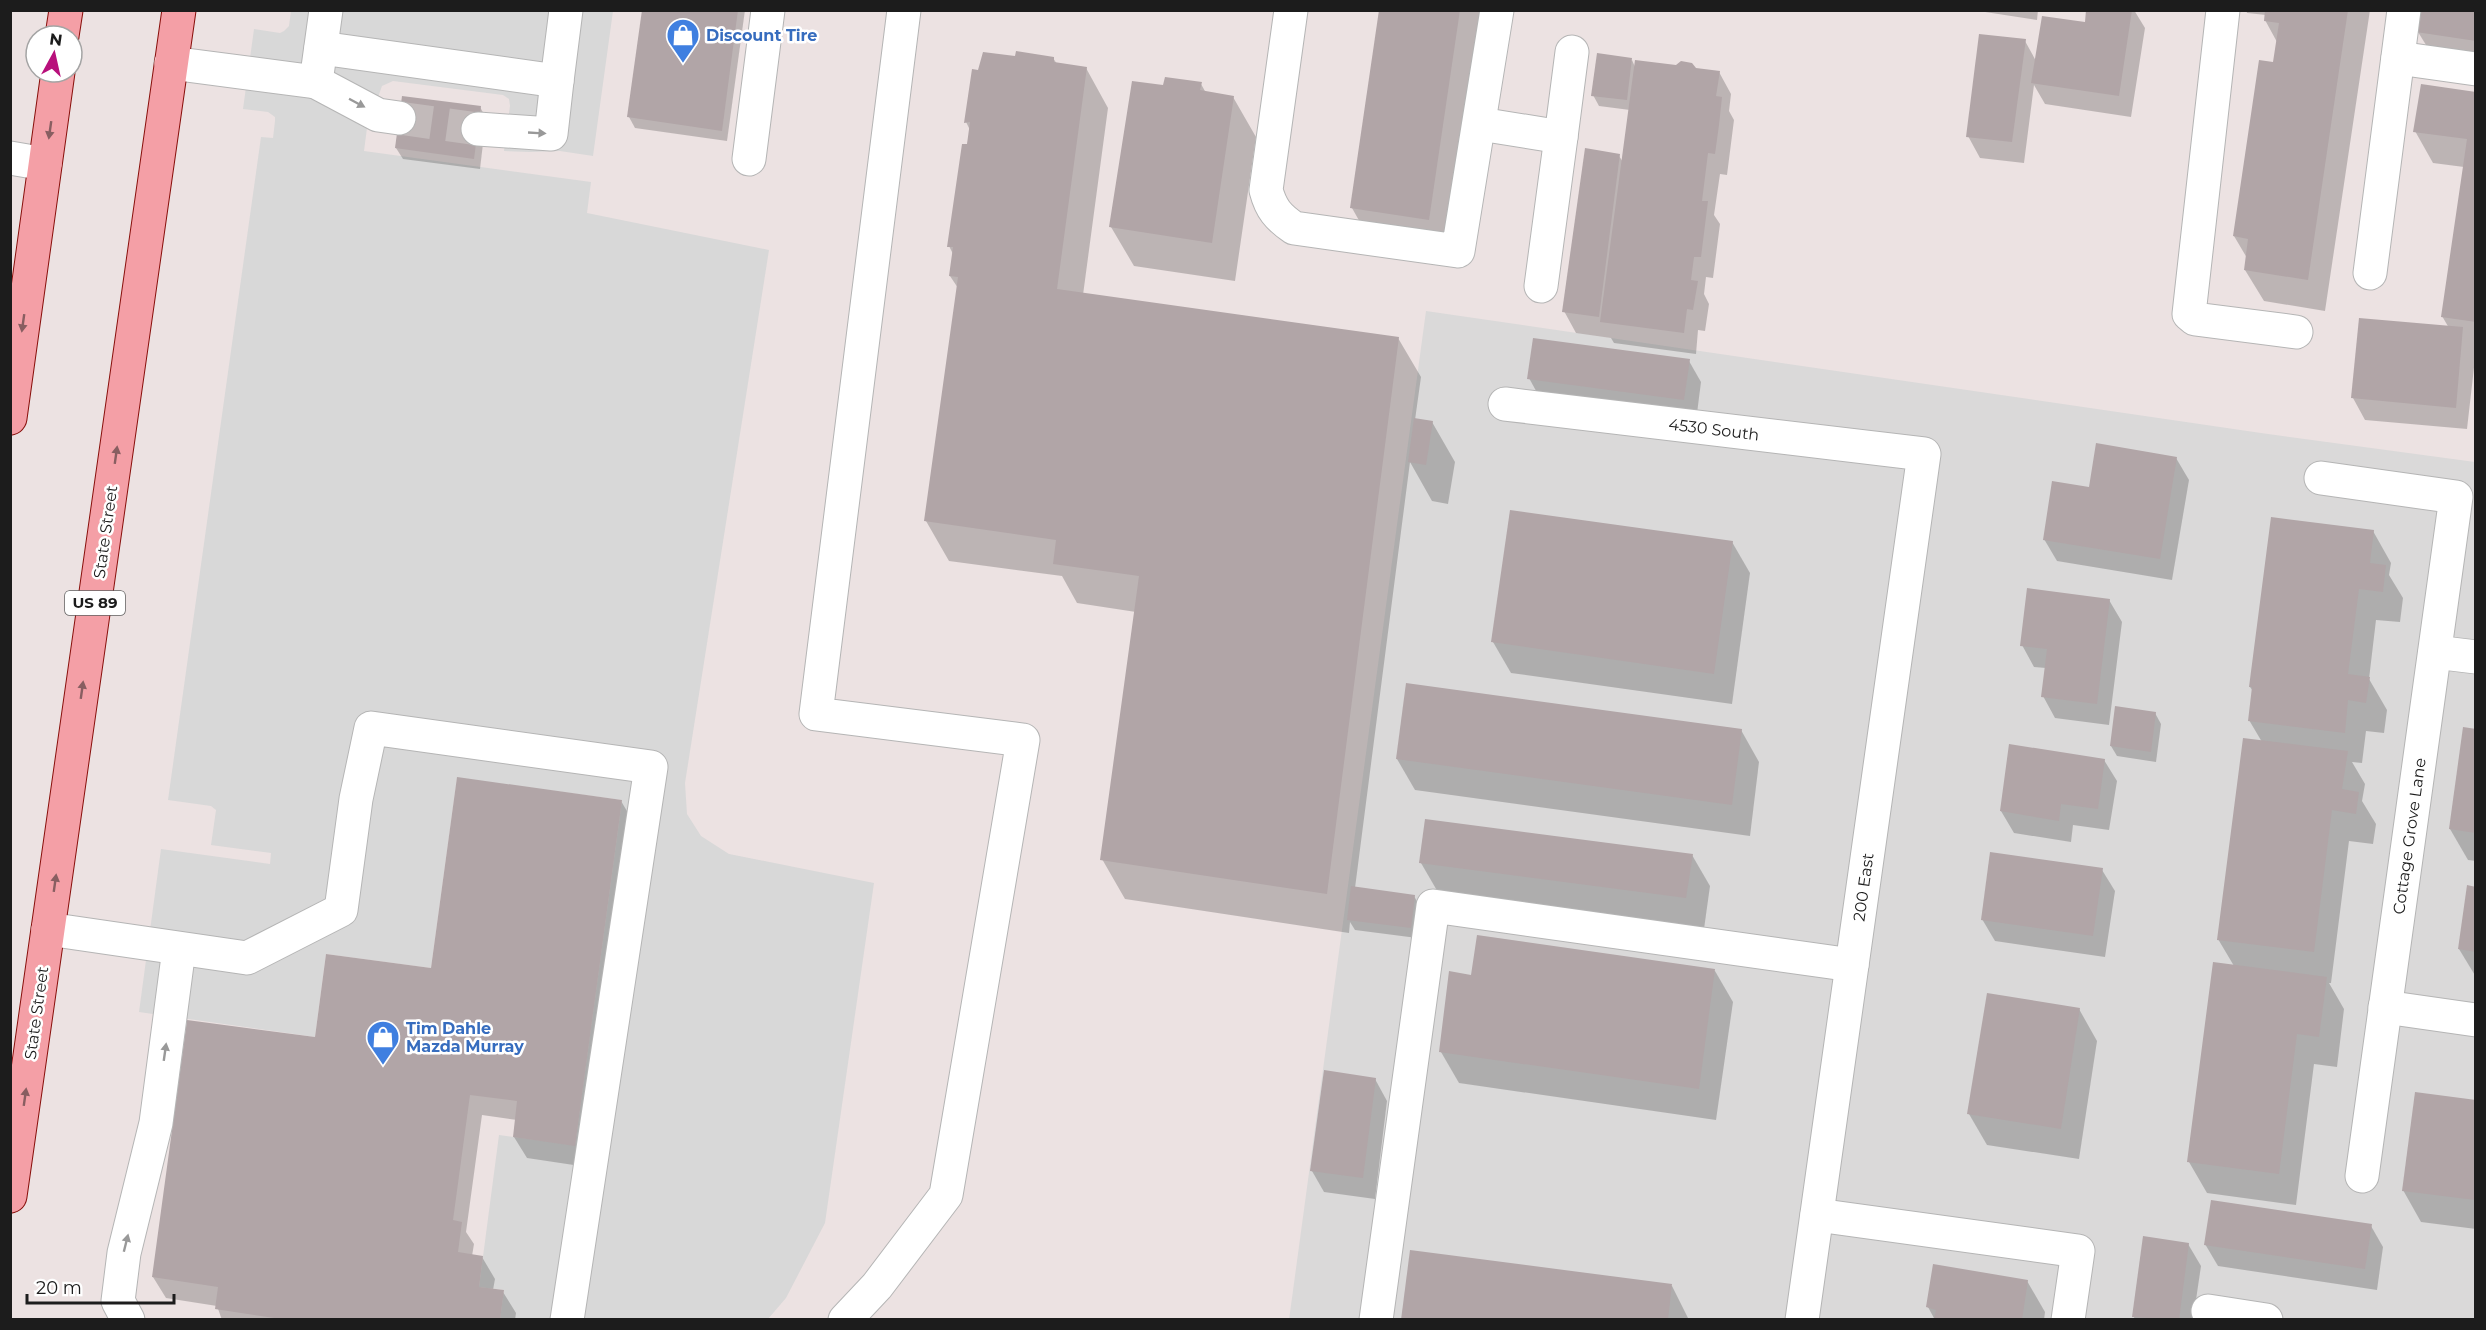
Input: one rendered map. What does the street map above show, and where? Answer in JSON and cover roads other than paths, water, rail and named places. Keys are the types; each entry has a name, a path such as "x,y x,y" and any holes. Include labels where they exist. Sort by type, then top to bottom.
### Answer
{"main road":[{"name":"State Street","path":"10,1196 179,10"},
{"path":"10,418 56,84"}],"street":[{"path":"316,82 326,10"},
{"path":"478,129 551,134 566,10"},
{"path":"749,159 768,10"},
{"path":"845,1320 877,1286 946,1195 1023,740 816,714 904,10"},
{"path":"1291,10 1266,190 1270,207 1294,228 1458,251 1497,10"},
{"path":"2223,10 2189,314 2195,320 2296,332"},
{"path":"2370,273 2404,10"},
{"path":"321,48 557,81"},
{"path":"1541,286 1572,52"},
{"path":"2398,58 2475,69"},
{"path":"171,63 316,82 378,114 399,118"},
{"path":"1480,124 1561,137"},
{"path":"10,159 45,164"},
{"name":"4530 South","path":"1504,404 1924,454"},
{"name":"200 East","path":"1802,1320 1924,454"},
{"name":"Cottage Grove Lane","path":"2321,478 2456,497 2362,1176"},
{"path":"2435,652 2475,657"},
{"path":"48,928 247,958 341,910 356,799 371,728 651,767 567,1320"},
{"path":"1376,1320 1433,906 1852,965"},
{"path":"128,1320 118,1301 124,1253 156,1123 179,949"},
{"path":"2385,1007 2475,1020"},
{"path":"1817,1215 2078,1251 2068,1320"},
{"path":"2208,1311 2266,1320"}],"tunnel":[{"path":"399,118 478,129"}],"place":[{"name":"Discount Tire","path":"683,64"},
{"name":"Tim Dahle Mazda Murray","path":"383,1066"}]}
